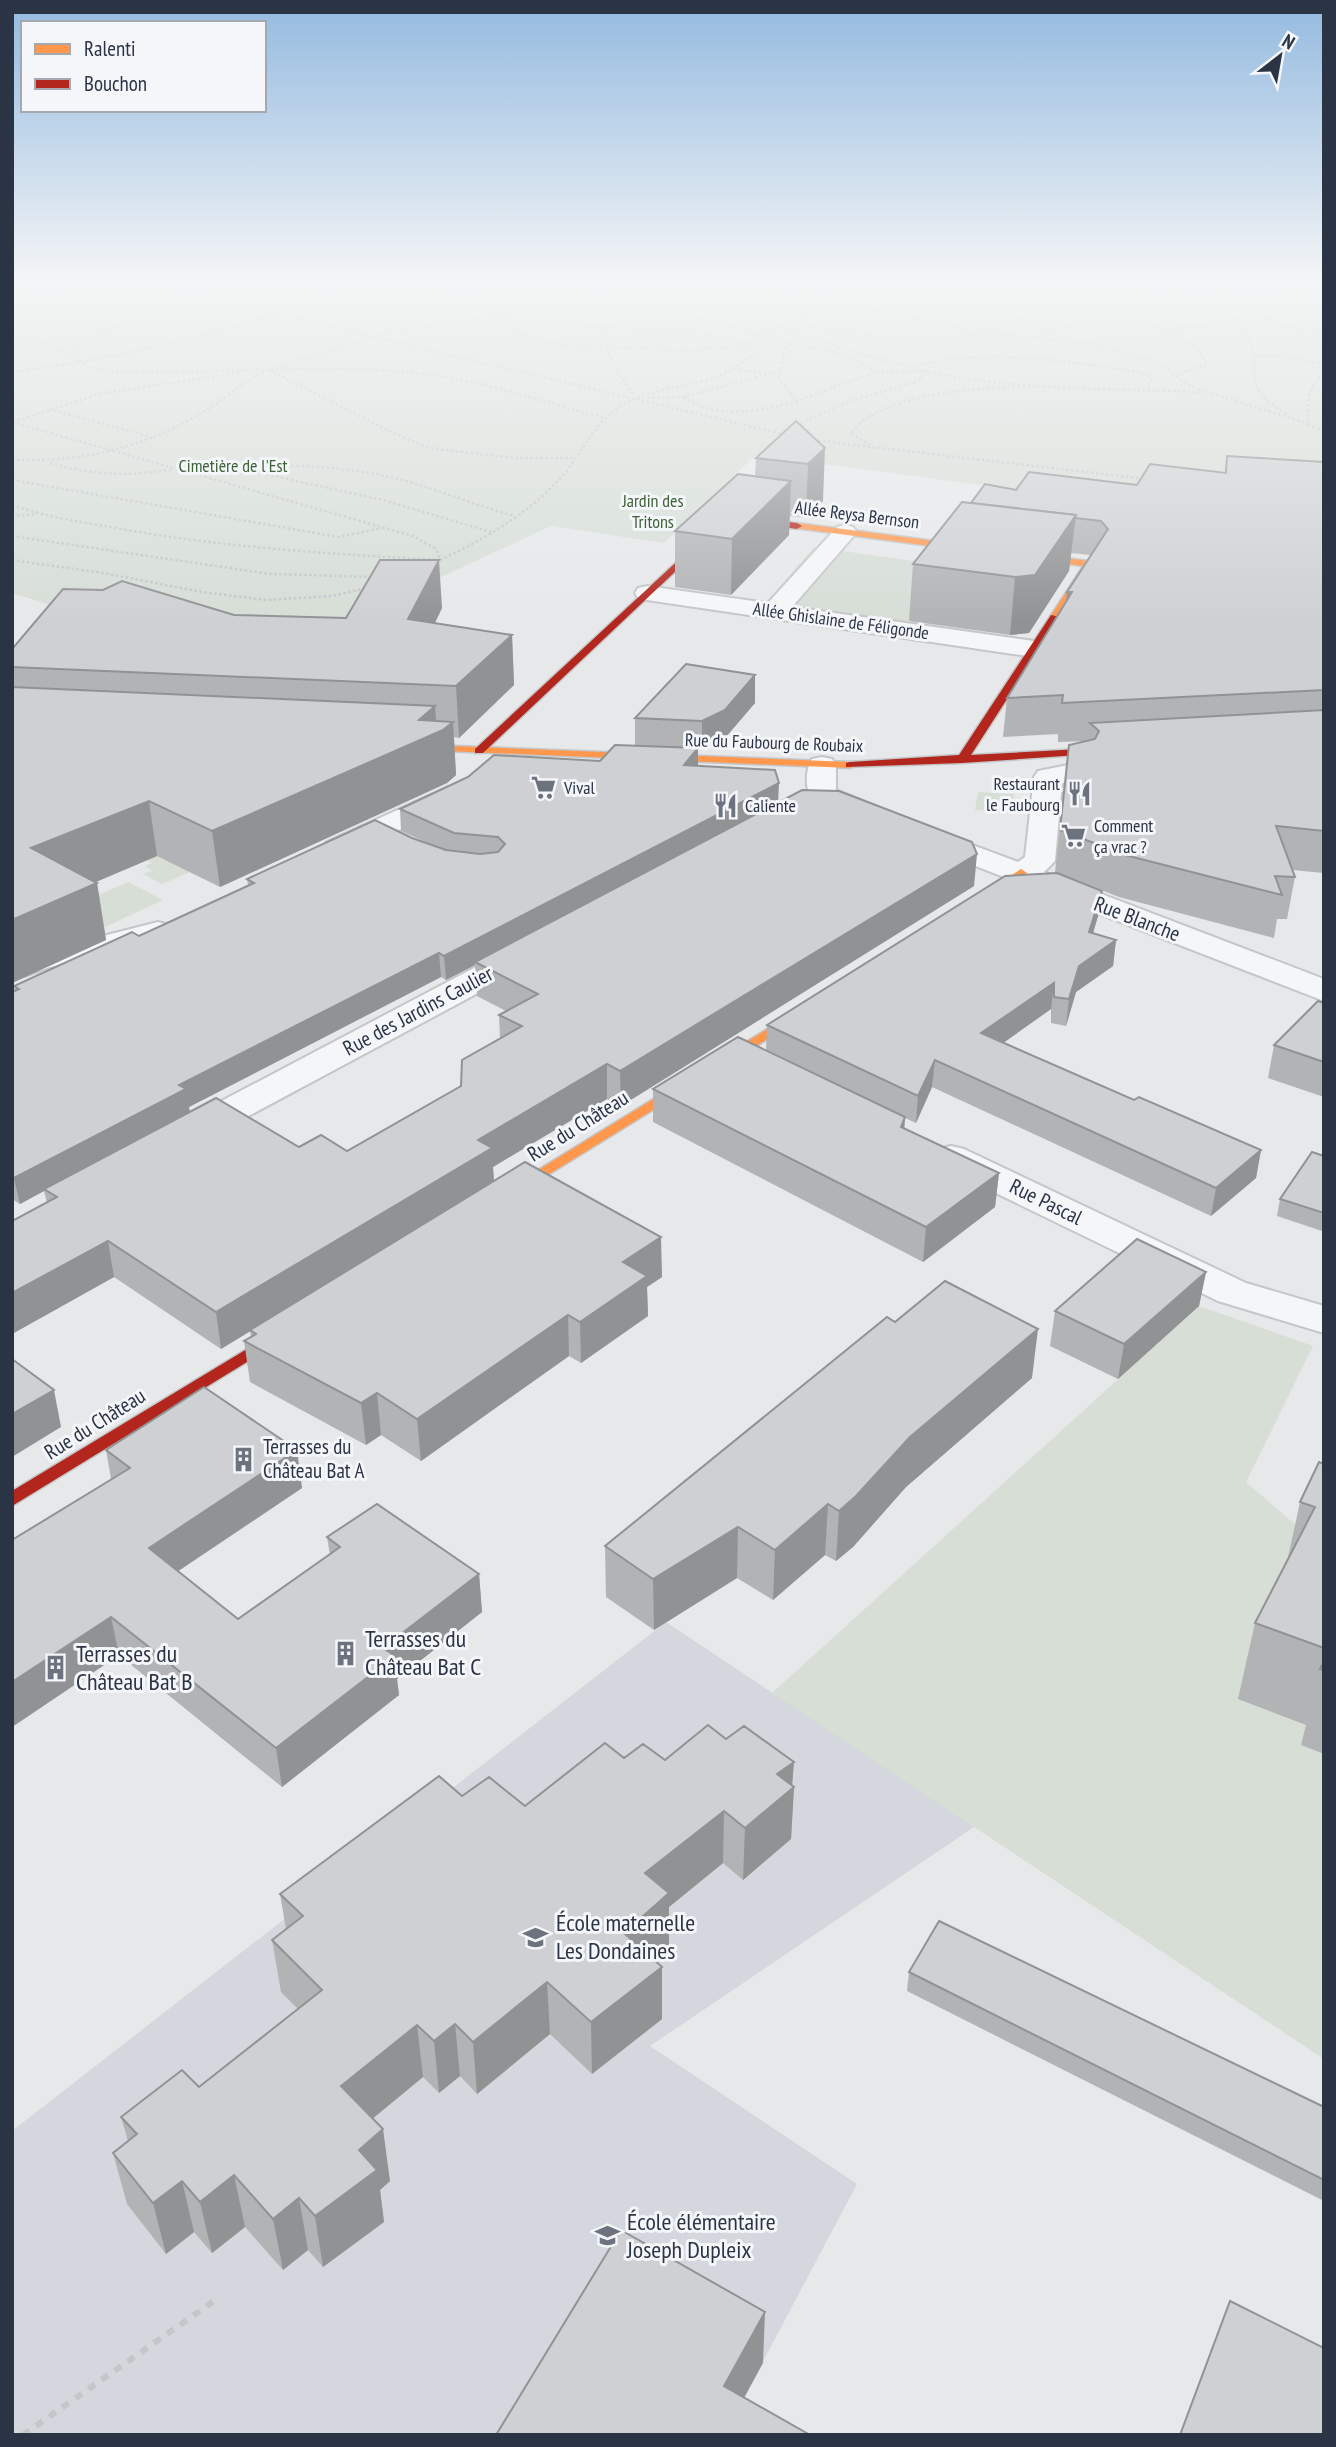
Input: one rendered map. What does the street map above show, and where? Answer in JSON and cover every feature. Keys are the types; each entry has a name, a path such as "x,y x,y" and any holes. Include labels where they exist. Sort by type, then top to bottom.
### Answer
{"street":[{"name":"Allée Reysa Bernson","path":"487,751 728,517 845,533 943,555 1089,564 962,760"},
{"path":"774,612 845,533"},
{"name":"Allée Ghislaine de Féligonde","path":"647,593 1034,649"},
{"path":"887,628 904,606"},
{"name":"Rue du Faubourg de Roubaix","path":"381,746 487,751 813,790 962,760 1139,749"},
{"path":"315,858 458,791 482,772 487,751"},
{"path":"963,910 1040,861 1048,777 1078,772"},
{"name":"Rue Blanche","path":"813,790 1324,991"},
{"path":"12,970 39,960 170,926 12,999"},
{"name":"Rue des Jardins Caulier","path":"159,1149 550,941"},
{"name":"Rue du Château","path":"484,1209 827,996"},
{"path":"736,1053 773,1071"},
{"name":"Rue Pascal","path":"922,1143 1232,1292 1324,1320"},
{"name":"Rue du Château","path":"12,1500 307,1318"}],"path":[{"path":"111,393 48,409 12,422 413,536 436,549 440,560"},
{"path":"12,460 70,461 118,452 156,438 230,393"},
{"path":"318,393 393,433 429,448 513,458 573,458"},
{"path":"521,393 605,418"},
{"path":"616,393 792,436"},
{"path":"633,393 636,398"},
{"path":"428,565 492,533 539,499 564,474 588,435 605,418 636,398 656,393"},
{"path":"636,398 684,397 698,393"},
{"path":"791,393 797,401"},
{"path":"684,397 687,401 703,406 747,411 771,409 818,393"},
{"path":"782,434 824,411 880,393"},
{"path":"879,450 851,433 853,426 864,417 890,407 956,393"},
{"path":"1213,393 1310,424"},
{"path":"1258,393 1281,412 1324,433"},
{"path":"1309,393 1306,402 1310,424"},
{"path":"48,409 156,438"},
{"path":"1318,429 1324,424"},
{"path":"803,438 879,450 982,458 1110,477 1147,479"},
{"path":"46,461 81,470 122,474 176,469"},
{"path":"191,473 238,468 302,467 398,479 514,516"},
{"path":"238,468 383,500 492,533"},
{"path":"12,480 338,537 384,527"},
{"path":"12,505 37,514 168,538 313,552 440,560"},
{"path":"12,516 37,514"},
{"path":"12,536 270,574 385,578"},
{"path":"12,560 104,573 243,600 282,602 317,599 376,586"},
{"path":"23,2435 214,2301"}],"shaded area":[{"name":"École maternelle Les Dondaines","path":"666,1622 974,1827 650,2046 857,2184 724,2435 12,2435 12,2131"}],"green space":[{"path":"12,393 1324,393 1324,496 1047,494 756,455 664,543 551,526 247,667 12,593"},
{"path":"814,547 950,566 903,628 762,607"},
{"path":"978,792 1014,794 1013,804 1006,803 1005,812 975,810"},
{"path":"157,855 190,872 162,884 143,874 152,871 145,866 152,863 146,860"},
{"path":"128,882 163,900 92,933 58,913"},
{"path":"1199,1306 1313,1346 1246,1482 1298,1527 1309,1726 1301,1745 1324,1754 1324,2059 772,1693"}],"building":[{"path":"796,421 825,448 808,464 756,458"},
{"path":"1227,456 1324,462 1324,690 1062,703 1063,695 1007,698 1072,592 1067,592 1108,529 1101,521 1075,518 1076,515 971,503 985,484 1016,490 1029,472 1137,485 1150,464 1226,473"},
{"path":"738,474 791,481 732,539 675,531"},
{"path":"962,502 1076,515 1035,575 1015,577 913,564"},
{"path":"380,560 439,560 408,619 512,635 456,686 12,667 12,649 63,589 103,590 122,581 234,615 346,618"},
{"path":"686,664 755,675 725,710 702,721 635,718"},
{"path":"12,687 435,706 419,720 453,722 443,730 212,831 149,801 31,848 97,883 12,920"},
{"path":"1324,710 1324,831 1276,826 1295,877 1275,876 1282,895 1125,855 1060,830 1069,745 1095,739 1099,731 1090,723"},
{"path":"615,745 698,748 684,765 775,770 779,783 444,956 439,953 179,1085 186,1089 12,1177 12,992 19,989 14,986 132,932 139,936 254,883 247,879 375,820 412,838 446,850 480,854 498,852 505,844 498,837 454,833 400,809 468,777 494,755 600,761"},
{"path":"802,790 839,791 972,842 977,854 620,1071 607,1064 478,1140 492,1148 216,1312 108,1241 12,1293 12,1221 57,1197 44,1189 216,1098 299,1147 321,1135 347,1151 461,1086 462,1060 522,1026 499,1015 538,994 475,962"},
{"path":"1057,873 1102,891 1089,932 1116,940 1079,966 1069,999 1054,997 1054,983 981,1033 1134,1100 1139,1097 1261,1150 1216,1188 935,1060 918,1096 767,1025 1005,876"},
{"path":"1318,1001 1324,1003 1324,1062 1274,1045"},
{"path":"738,1037 905,1117 901,1127 999,1173 926,1227 653,1089"},
{"path":"1312,1152 1324,1156 1324,1213 1280,1199"},
{"path":"525,1162 661,1237 623,1262 647,1276 580,1322 568,1315 417,1419 377,1393 361,1403 244,1341 256,1334 250,1330"},
{"path":"1137,1239 1206,1272 1124,1344 1055,1311"},
{"path":"945,1281 1038,1329 910,1437 839,1511 828,1504 775,1550 738,1527 653,1579 605,1546 887,1317 895,1322"},
{"path":"12,1359 54,1390 12,1414"},
{"path":"204,1387 297,1450 149,1548 238,1619 340,1547 327,1537 377,1504 479,1574 383,1648 395,1656 276,1748 111,1617 12,1682 12,1540 130,1468 106,1450"},
{"path":"1319,1462 1324,1464 1324,1648 1255,1623 1315,1507 1300,1502"},
{"path":"708,1725 726,1739 744,1726 794,1762 777,1774 794,1787 745,1828 724,1811 645,1873 669,1893 624,1933 662,1967 591,2022 547,1982 473,2042 455,2024 434,2041 417,2025 341,2086 383,2129 359,2150 377,2170 315,2216 299,2198 273,2219 234,2175 200,2202 182,2181 153,2203 113,2153 137,2134 121,2117 182,2070 199,2087 322,1990 272,1940 303,1916 280,1894 439,1776 462,1796 489,1777 525,1806 605,1743 624,1758 643,1744 665,1760"},
{"path":"939,1921 1324,2107 1324,2180 909,1972"},
{"path":"621,2230 765,2312 724,2386 810,2435 496,2435"},
{"path":"1230,2301 1324,2348 1324,2435 1180,2435"}],"traffic: slow":[{"path":"797,526 1089,564 1055,617"},
{"path":"403,747 850,765"},
{"path":"972,905 1021,873"},
{"path":"499,1199 811,1006"}],"traffic: jam":[{"path":"479,751 728,517 797,526"},
{"path":"962,760 1055,617"},
{"path":"850,765 1119,750"},
{"path":"12,1500 290,1328"}],"place":[{"name":"Vival","path":"544,788"},
{"name":"Restaurant le Faubourg","path":"1080,794"},
{"name":"Caliente","path":"725,806"},
{"name":"Comment ça vrac ?","path":"1074,836"},
{"name":"Terrasses du Château Bat A","path":"243,1459"},
{"name":"Terrasses du Château Bat C","path":"345,1653"},
{"name":"Terrasses du Château Bat B","path":"56,1668"},
{"name":"École maternelle Les Dondaines","path":"536,1937"},
{"name":"École élémentaire Joseph Dupleix","path":"607,2236"}],"park label":[{"name":"Cimetière de l'Est","path":"233,466"},
{"name":"Jardin des Tritons","path":"653,511"}]}
